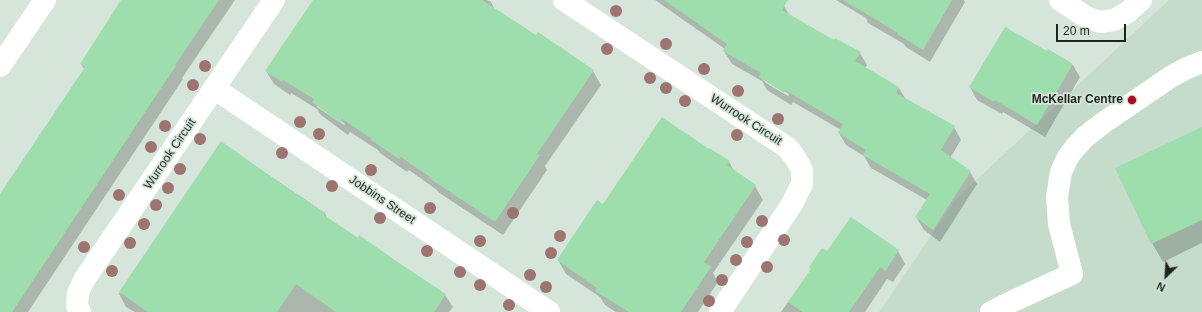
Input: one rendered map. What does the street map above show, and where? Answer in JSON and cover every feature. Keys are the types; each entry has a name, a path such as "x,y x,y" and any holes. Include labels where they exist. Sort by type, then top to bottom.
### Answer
{"street":[{"path":"0,66 45,0"},
{"name":"Wurrook Circuit","path":"80,312 77,306 78,293 84,280 274,0"},
{"name":"Wurrook Circuit","path":"564,0 788,148 802,170 802,184 792,204 720,312"},
{"path":"1060,0 1086,17 1100,22 1114,20 1128,12 1141,0"},
{"path":"991,312 1072,274 1059,224 1058,198 1061,172 1068,157 1074,149 1085,137 1097,128 1172,76 1202,62"},
{"name":"Jobbins Street","path":"215,88 549,312"}],"shaded area":[{"name":"McKellar Centre","path":"1169,0 1202,0 1202,312 879,312 956,199"}],"building":[{"path":"121,0 219,0 12,312 0,312 0,194 85,67 80,64"},
{"path":"313,0 482,0 536,35 538,32 594,70 537,154 540,155 495,222 429,178 430,177 401,157 399,159 342,119 340,122 312,102 314,99 265,71"},
{"path":"664,0 788,0 782,10 834,40 835,38 861,52 855,61 899,87 896,93 955,126 941,150 971,171 933,230 915,217 930,194 863,155 866,150 838,133 843,124 785,90 784,93 759,77 761,73 723,51 727,44"},
{"path":"843,0 952,0 923,50"},
{"path":"1005,27 1047,51 1048,49 1073,64 1037,125 995,100 994,102 969,87"},
{"path":"662,117 709,149 730,161 727,165 756,185 704,262 711,267 681,312 629,312 595,291 597,288 557,260 597,200 603,204"},
{"path":"1202,127 1202,220 1151,244 1115,168"},
{"path":"221,141 325,213 324,215 358,238 359,235 446,294 434,312 336,312 296,284 277,312 148,312 119,292"},
{"path":"851,217 899,250 885,271 880,267 849,312 802,312 788,302 811,269 809,267 822,248 827,251"}],"place":[{"name":"McKellar Centre","path":"1132,100"}]}
